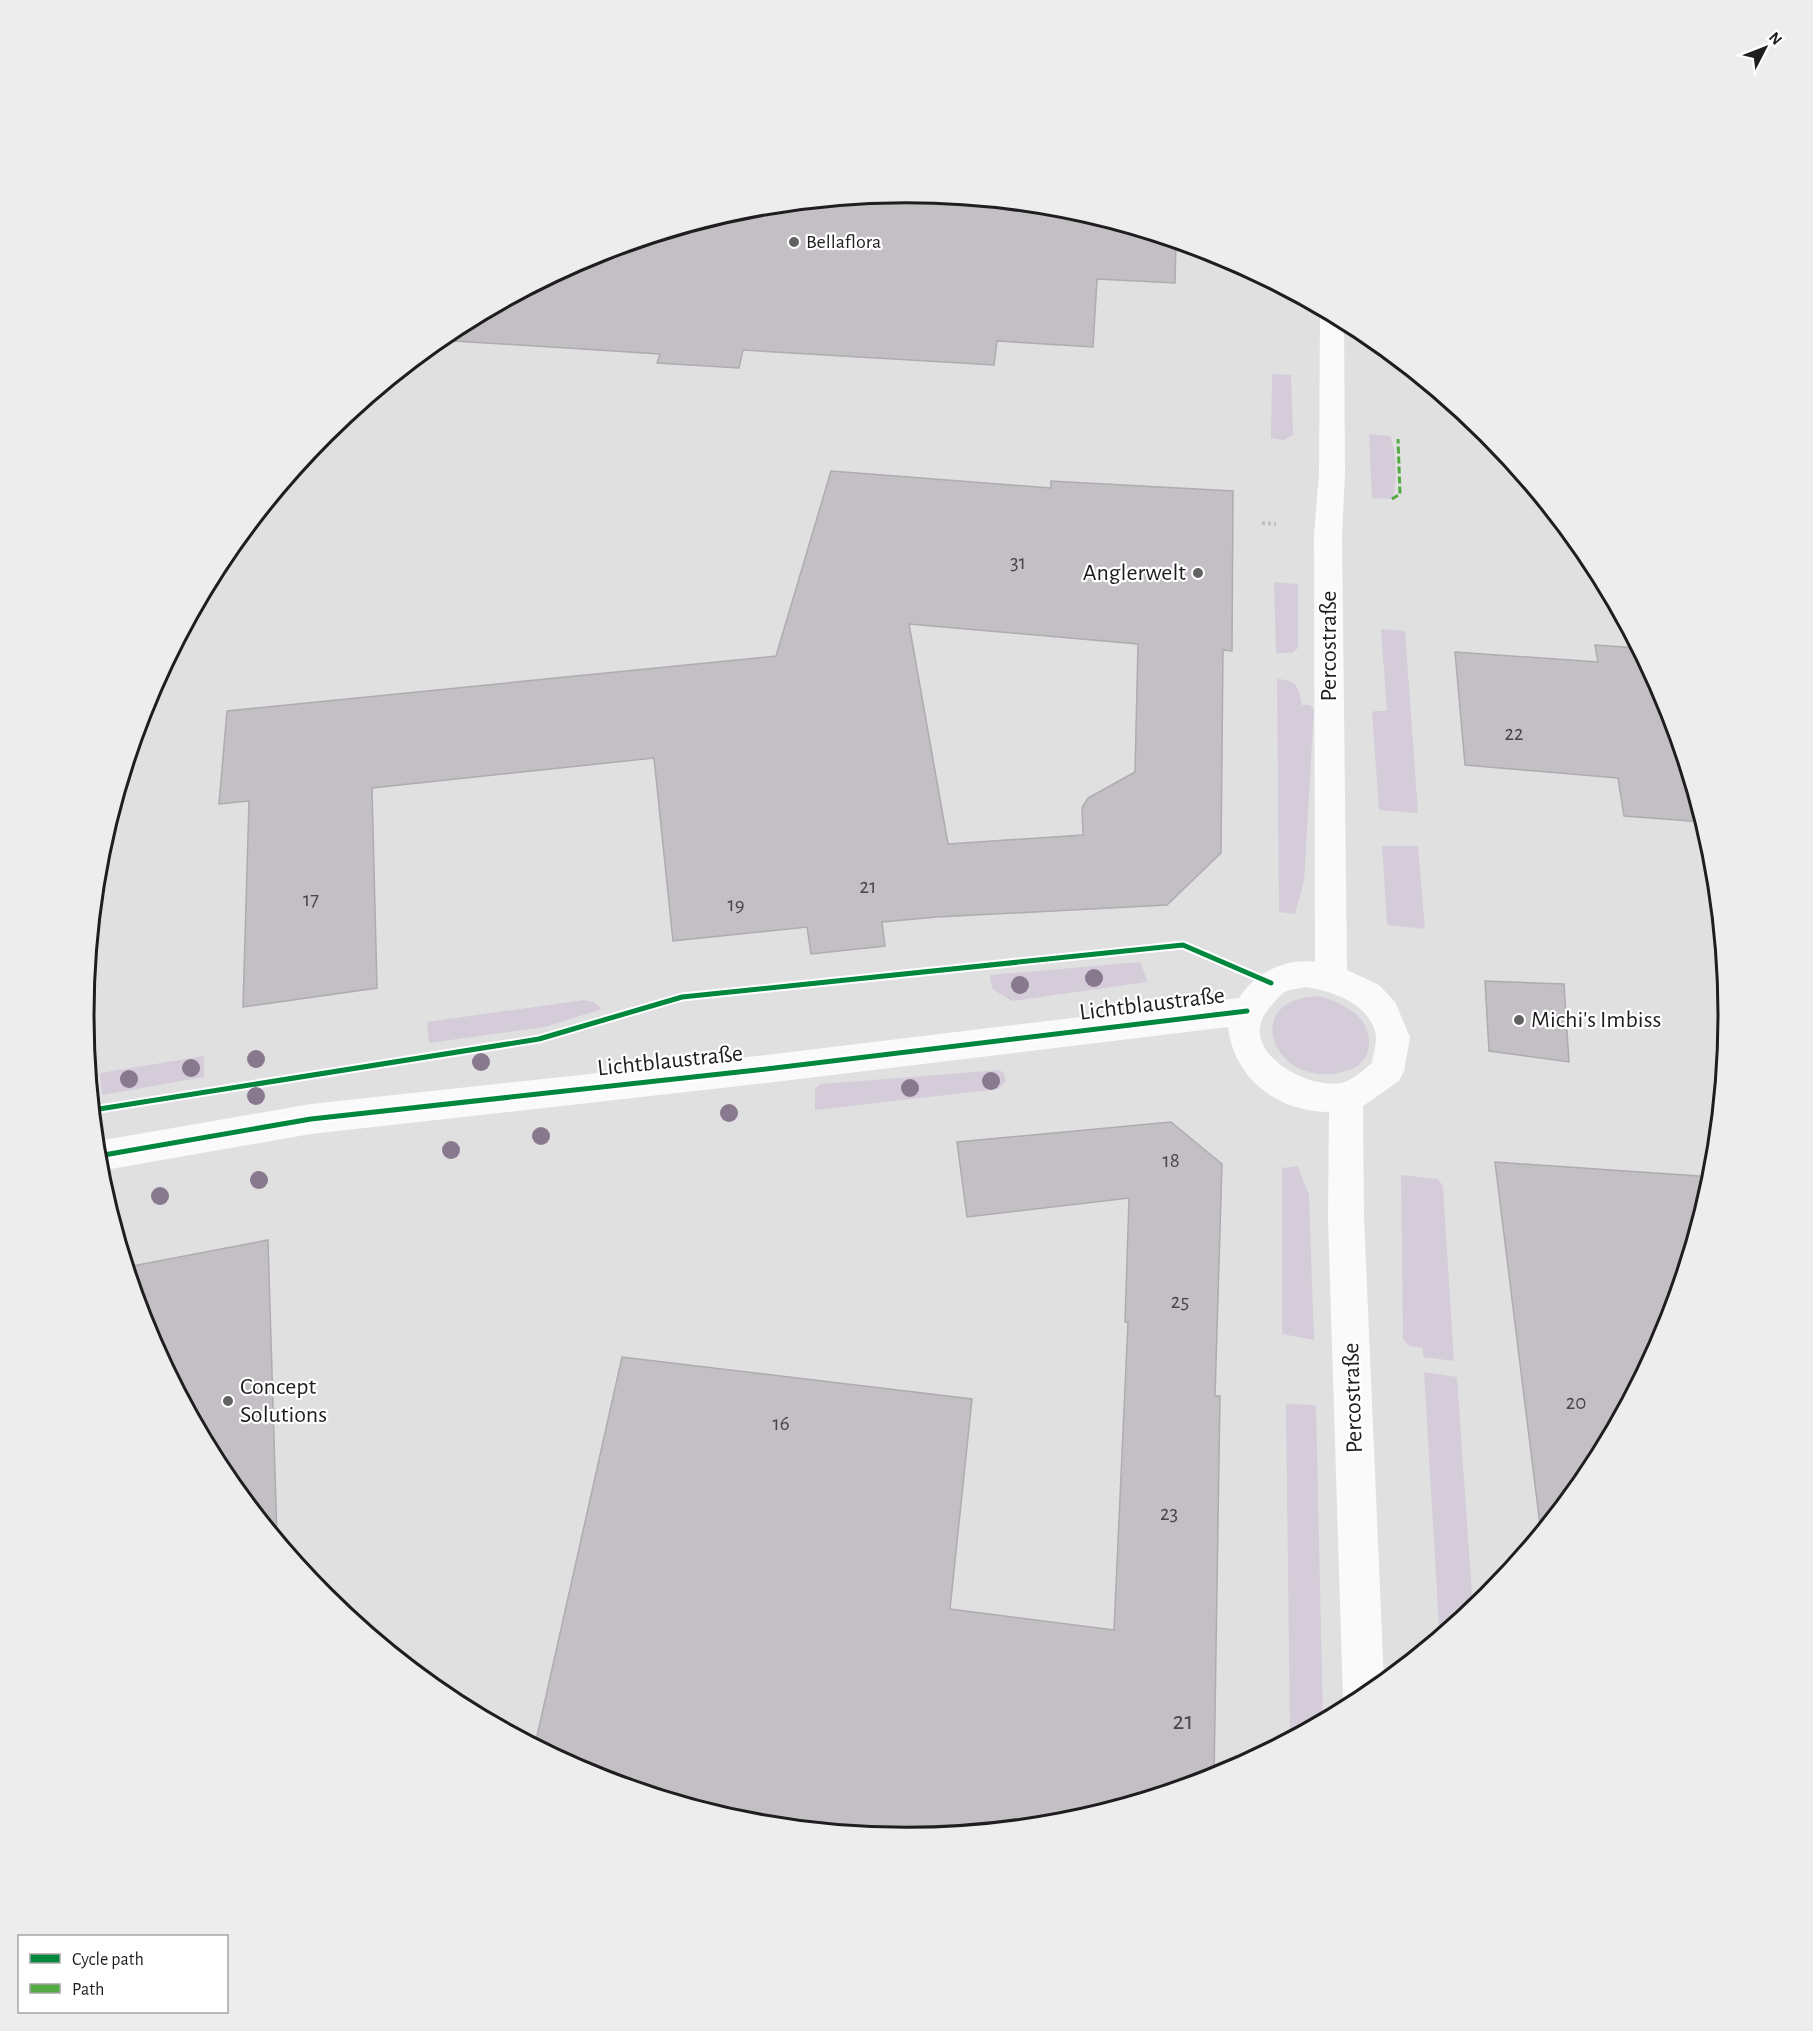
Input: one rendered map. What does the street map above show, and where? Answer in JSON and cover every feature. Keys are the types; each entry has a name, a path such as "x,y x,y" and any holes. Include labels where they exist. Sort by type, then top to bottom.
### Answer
{"street":[{"name":"Percostraße","path":"1331,977 1328,536 1332,472 1332,324"},
{"path":"1305,975 1331,977 1367,995 1383,1012 1393,1038 1387,1071 1346,1098 1316,1098 1287,1090 1260,1070 1244,1037 1246,1011 1271,983 1305,975"},
{"name":"Lichtblaustraße","path":"107,1154 311,1119 757,1070 1246,1011"},
{"name":"Percostraße","path":"1346,1098 1346,1217 1364,1687"}],"path":[{"path":"1262,523 1276,524"}],"shaded area":[{"path":"1272,374 1291,375 1293,435 1284,440 1271,438"},
{"path":"1369,434 1390,436 1392,441 1396,477 1392,499 1372,498"},
{"path":"1274,582 1298,584 1298,648 1292,653 1276,653"},
{"path":"1381,629 1405,631 1418,813 1379,810 1372,714 1374,711 1387,711"},
{"path":"1277,679 1296,685 1302,705 1310,705 1314,709 1304,881 1295,914 1279,912"},
{"path":"1382,846 1418,846 1425,929 1387,925"},
{"path":"1141,962 1147,982 1012,1001 992,989 990,975"},
{"path":"1319,996 1348,1008 1356,1014 1367,1030 1368,1051 1363,1061 1354,1068 1330,1074 1309,1072 1292,1064 1280,1052 1273,1037 1273,1022 1280,1009 1299,999"},
{"path":"584,1000 594,1002 602,1009 545,1027 429,1043 427,1022"},
{"path":"204,1056 204,1077 102,1095 100,1073"},
{"path":"999,1070 1004,1073 1006,1081 999,1089 815,1110 815,1090 822,1084"},
{"path":"1298,1166 1309,1195 1314,1340 1282,1334 1282,1168"},
{"path":"1401,1175 1438,1179 1443,1186 1454,1361 1423,1357 1423,1348 1409,1346 1403,1339"},
{"path":"1424,1372 1457,1377 1472,1598 1439,1627"},
{"path":"1286,1404 1316,1405 1323,1712 1290,1731"}],"building":[{"path":"906,203 1012,210 1117,231 1176,250 1175,283 1097,279 1093,347 997,341 994,365 743,350 739,368 657,363 660,354 454,341 547,287 596,265 696,231 801,210"},
{"path":"831,471 1051,488 1051,481 1233,491 1232,651 1223,650 1221,853 1167,905 882,922 885,946 811,954 807,927 673,941 654,758 372,788 377,988 243,1007 249,801 219,804 227,711 776,656","holes":["909,624 1138,644 1135,772 1088,798 1082,808 1083,835 948,844"]},
{"path":"1595,645 1630,647 1657,705 1675,754 1695,821 1624,816 1618,778 1465,765 1455,652 1598,662"},
{"path":"1485,981 1564,984 1569,1062 1489,1051"},
{"path":"1171,1122 1222,1164 1215,1396 1220,1396 1214,1767 1117,1800 1012,1821 906,1828 853,1826 801,1821 696,1800 596,1766 536,1738 622,1357 972,1399 950,1609 1114,1630 1128,1322 1125,1322 1129,1198 967,1217 957,1142"},
{"path":"1495,1162 1702,1176 1691,1226 1675,1277 1657,1326 1635,1375 1582,1467 1540,1523"},
{"name":"Concept Solutions","path":"268,1240 277,1528 231,1467 203,1422 156,1326 134,1266"}],"marked path":[{"path":"1392,499 1400,494 1398,439"}],"cycle path":[{"path":"100,1109 539,1039 682,997 1183,945 1271,983"},
{"path":"107,1154 311,1119 757,1070 1247,1011"}],"place":[{"name":"Bellaflora","path":"794,242"},
{"name":"Anglerwelt","path":"1198,573"},
{"name":"Michi's Imbiss","path":"1519,1020"},
{"name":"Concept Solutions","path":"228,1401"}]}
